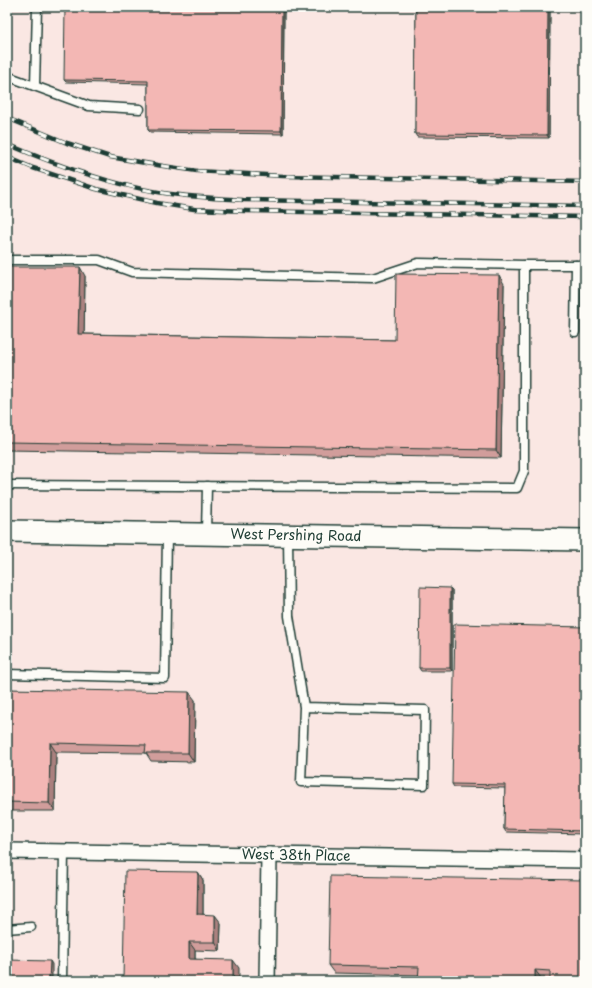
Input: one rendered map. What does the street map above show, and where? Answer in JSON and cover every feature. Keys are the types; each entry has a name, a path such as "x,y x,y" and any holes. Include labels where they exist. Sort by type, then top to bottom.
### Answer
{"main road":[{"name":"West Pershing Road","path":"7,531 585,540"}],"street":[{"name":"West 38th Place","path":"7,851 585,860"},
{"path":"267,981 269,855"}],"lane":[{"path":"35,86 37,7"},
{"path":"7,76 89,106 140,109"},
{"path":"7,260 99,260 132,272 373,278 418,263 585,265"},
{"path":"7,485 518,488 524,472 524,265"},
{"path":"575,332 576,265"},
{"path":"206,534 207,486"},
{"path":"7,674 165,678 167,533"},
{"path":"288,535 289,616 304,707 302,782 424,785 425,710 304,707"},
{"path":"62,981 64,852"},
{"path":"7,929 31,927"}],"building":[{"path":"65,7 282,7 281,131 148,130 148,81 64,80"},
{"path":"416,7 548,7 547,135 415,134"},
{"path":"7,267 80,267 78,334 395,340 396,274 499,275 496,450 7,442"},
{"path":"420,587 450,588 450,668 419,668"},
{"path":"455,624 585,627 585,831 504,829 505,785 452,784"},
{"path":"7,689 189,692 188,753 145,753 146,745 50,743 49,803 7,802"},
{"path":"125,871 198,872 197,914 215,915 215,942 189,942 189,959 233,960 233,981 123,981"},
{"path":"330,876 585,880 585,981 550,981 550,971 535,970 535,981 418,981 419,967 328,965"},
{"path":"7,960 50,961 49,981 7,981"}],"railway":[{"path":"7,118 67,143 110,157 197,171 283,176 585,182"},
{"path":"7,144 63,166 119,184 179,195 243,200 585,206"},
{"path":"7,157 33,168 96,189 157,203 194,209 585,217"}]}
